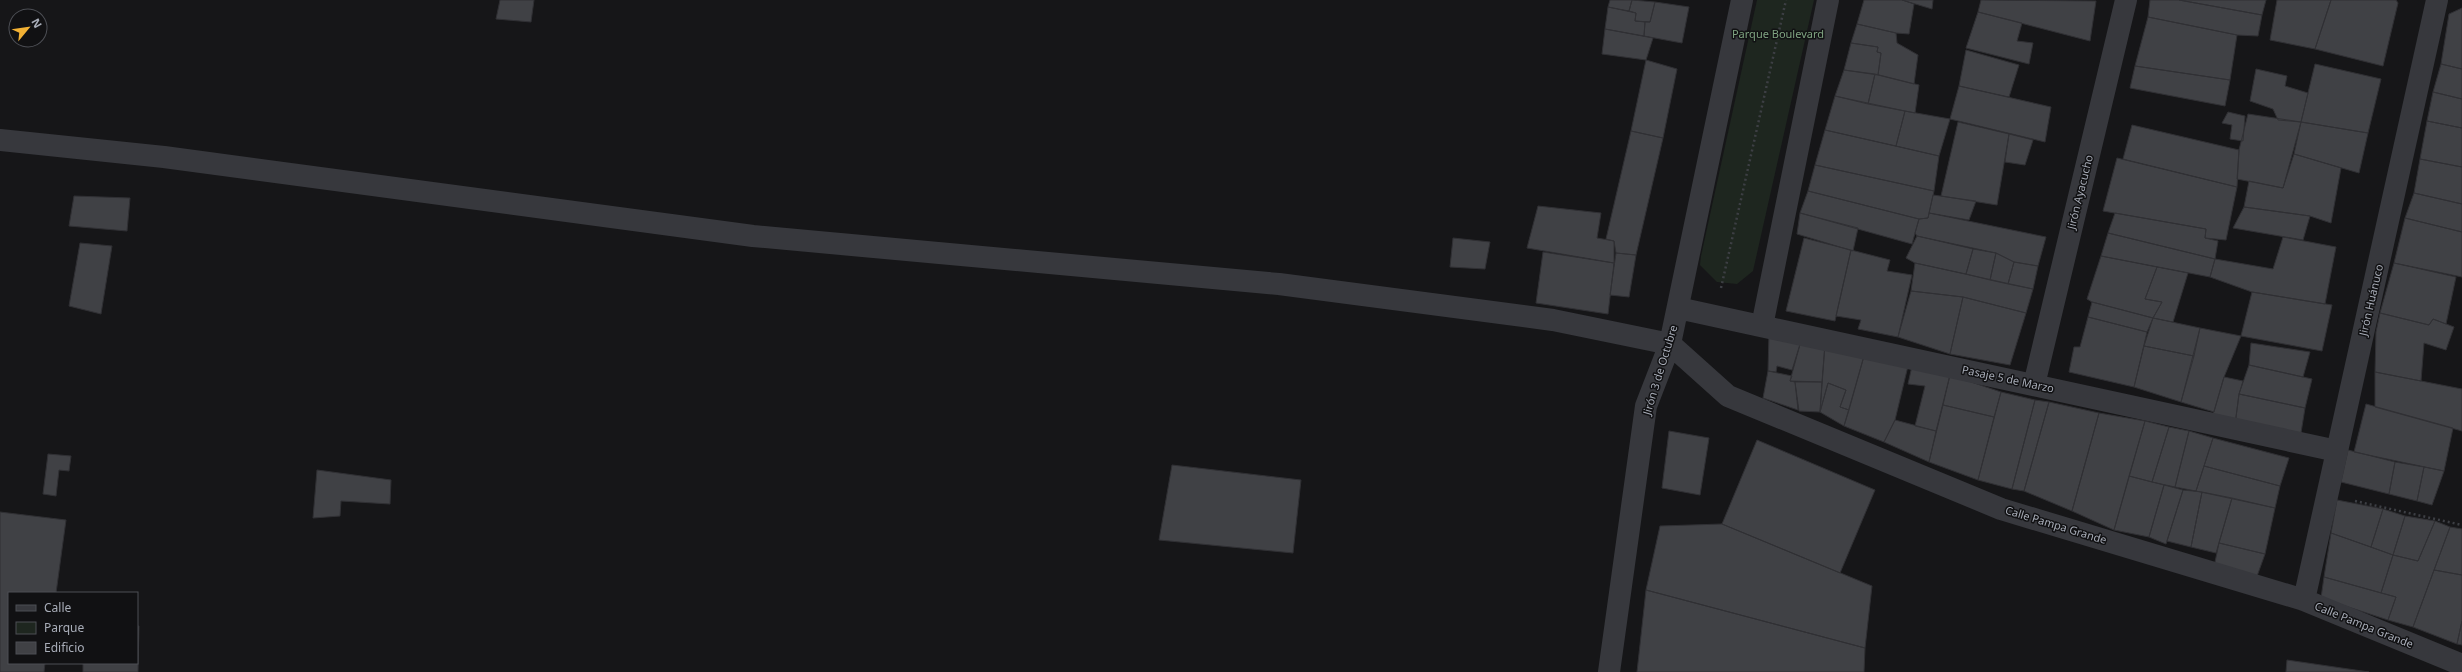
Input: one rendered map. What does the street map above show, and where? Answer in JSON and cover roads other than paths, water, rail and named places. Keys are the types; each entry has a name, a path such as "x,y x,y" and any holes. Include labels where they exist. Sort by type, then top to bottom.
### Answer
{"street":[{"name":"Jirón 3 de Octubre","path":"1609,672 1646,406 1670,344 1742,0"},
{"path":"1762,326 1828,0"},
{"name":"Jirón Ayacucho","path":"2034,385 2126,0"},
{"name":"Jirón Huánuco","path":"2304,600 2437,0"},
{"path":"0,140 164,156 753,236 1278,284 1553,320 1670,344"},
{"name":"Pasaje 5 de Marzo","path":"1678,308 2337,451"},
{"name":"Calle Pampa Grande","path":"1670,344 1728,396 2002,509 2304,600 2462,665"}],"park label":[{"name":"Parque Boulevard","path":"1778,34"}]}
